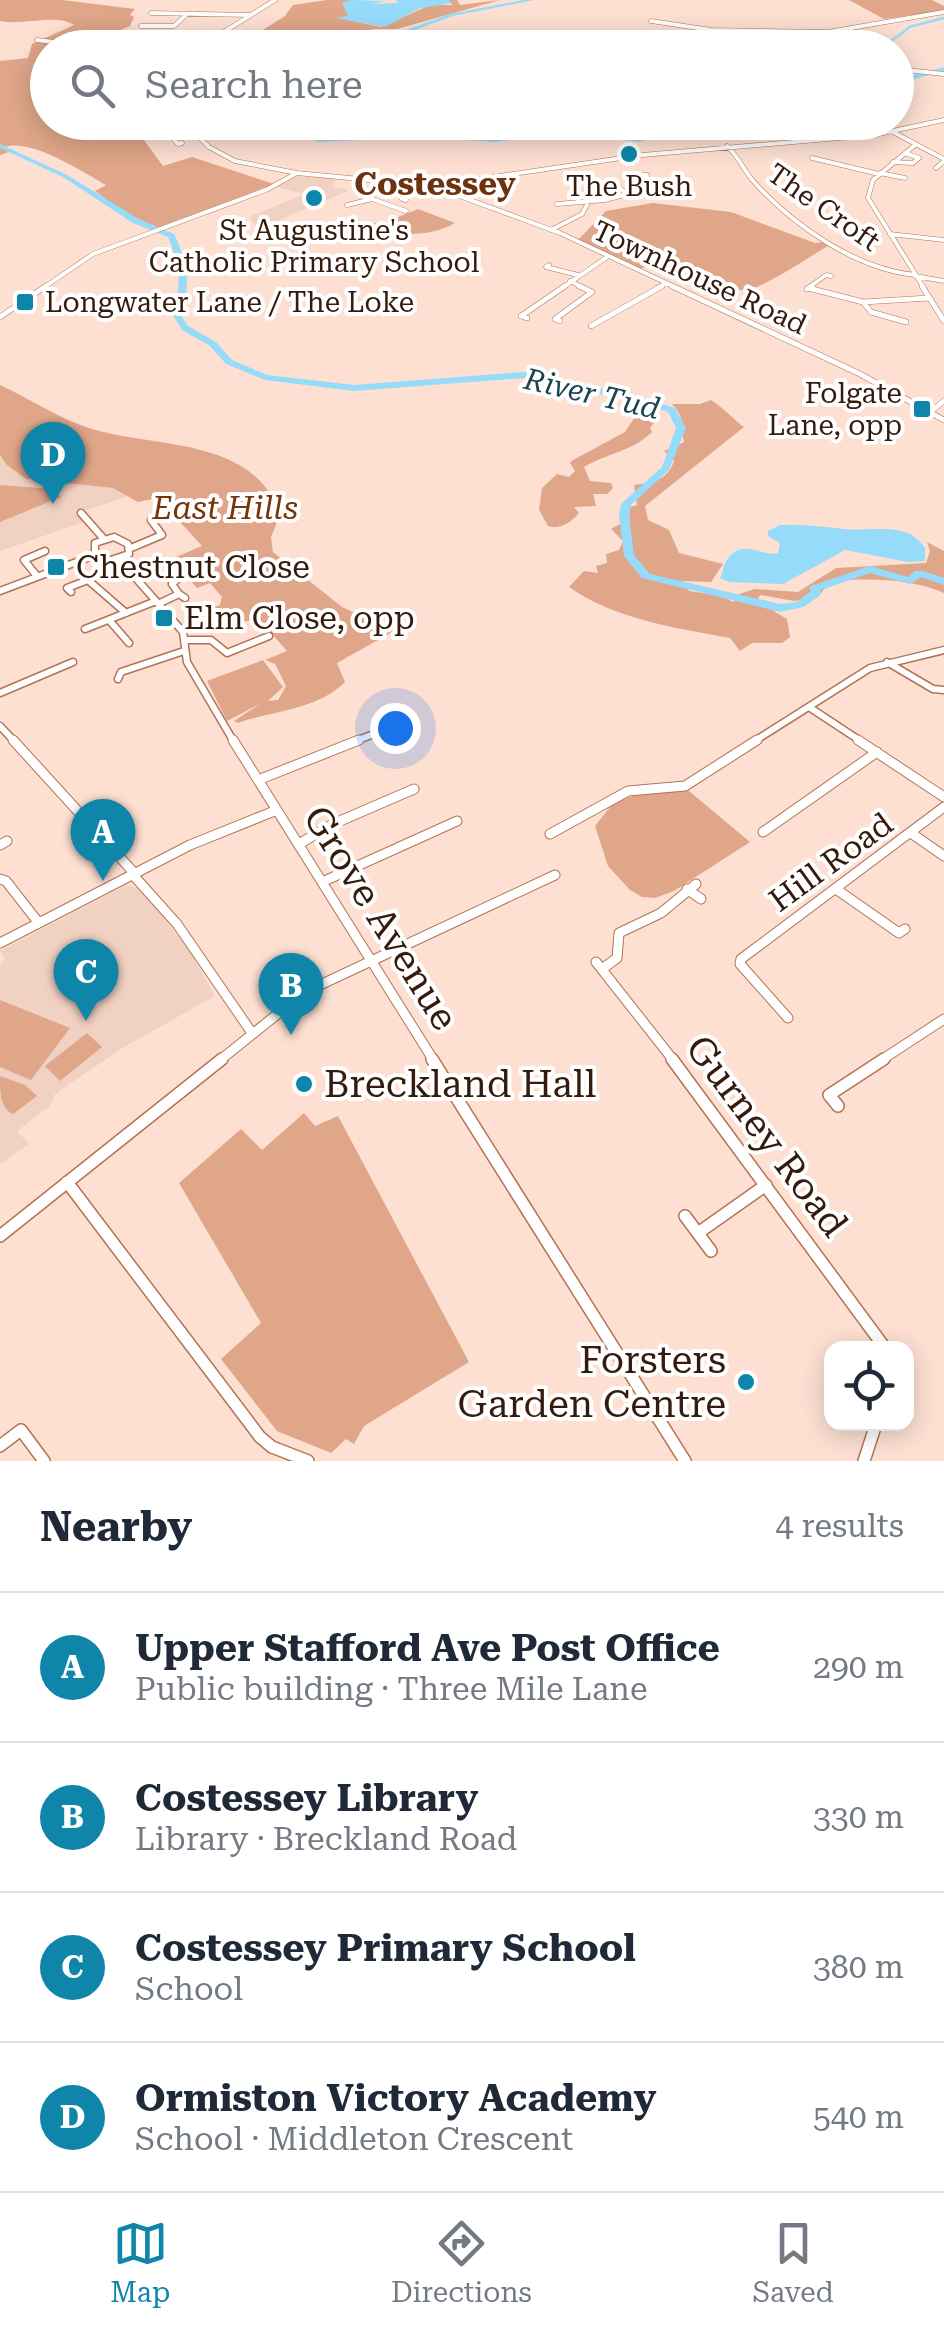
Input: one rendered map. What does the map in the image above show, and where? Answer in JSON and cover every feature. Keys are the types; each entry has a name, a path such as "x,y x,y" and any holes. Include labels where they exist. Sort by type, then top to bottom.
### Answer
{"street":[{"path":"227,30 275,0"},
{"path":"840,30 944,12"},
{"path":"150,14 250,16"},
{"path":"144,26 174,26 186,14"},
{"path":"651,21 712,30"},
{"path":"914,71 939,73"},
{"path":"914,127 944,120"},
{"path":"174,140 182,143"},
{"path":"205,140 224,156 298,174 432,186 614,159 798,140"},
{"path":"907,140 944,160 936,168"},
{"path":"915,145 870,184 868,198 944,322"},
{"name":"The Croft","path":"727,146 738,156 739,166 747,177 803,224 872,266 944,281"},
{"path":"892,162 913,163 918,158 905,152"},
{"path":"814,159 889,175"},
{"path":"0,317 93,254 266,190 298,174"},
{"path":"646,189 647,175"},
{"path":"372,199 372,190 379,180"},
{"path":"617,183 626,193"},
{"name":"Townhouse Road","path":"432,186 551,230 860,374 944,420"},
{"path":"556,204 674,187 688,196"},
{"path":"578,201 590,189"},
{"path":"347,205 358,206 372,199 403,212"},
{"path":"391,204 404,199"},
{"path":"551,230 582,214 590,202"},
{"path":"890,234 944,240"},
{"path":"522,316 608,258"},
{"path":"547,267 578,275"},
{"path":"826,275 806,290 863,302 929,298"},
{"path":"560,321 555,319 592,292 570,281"},
{"path":"595,326 666,283"},
{"path":"863,302 871,312 901,322"},
{"path":"930,412 944,402"},
{"path":"81,513 103,538 122,539 130,548"},
{"path":"0,591 95,555 108,561 120,560 130,548 162,535 152,520"},
{"path":"95,555 93,548 103,538"},
{"path":"37,576 24,560 44,551"},
{"path":"118,680 121,672 185,656 183,632 120,560"},
{"path":"85,630 182,596 172,584 181,576"},
{"path":"68,588 88,580 126,613"},
{"path":"109,620 129,643"},
{"path":"184,640 211,640 227,653 249,650 270,636"},
{"path":"550,834 628,791 685,786 857,676 887,662 944,650"},
{"name":"Grove Avenue","path":"185,656 224,727 685,1461"},
{"path":"0,693 73,662"},
{"path":"887,662 921,687 944,690"},
{"path":"809,707 944,797"},
{"path":"0,726 193,945 230,1006 252,1033"},
{"path":"258,780 380,732 387,734"},
{"path":"763,832 877,752"},
{"path":"300,844 333,824 414,789"},
{"name":"Hill Road","path":"783,1015 741,956 944,807"},
{"path":"0,943 190,846 277,810"},
{"path":"322,882 450,830 457,820"},
{"path":"911,834 944,856"},
{"path":"0,1236 305,992 555,875"},
{"path":"0,879 6,881 38,922"},
{"name":"Gurney Road","path":"701,899 691,886 661,913 619,933 617,958 599,966 880,1341"},
{"path":"836,889 899,933 905,929"},
{"path":"838,1106 829,1096 944,1019"},
{"path":"67,1182 260,1438 308,1461"},
{"path":"698,1233 766,1186"},
{"path":"685,1216 711,1251"},
{"path":"0,1446 21,1430 44,1461"},
{"path":"864,1461 874,1431"}],"shaded area":[{"name":"St Augustine's Catholic Primary School","path":"298,176 337,178 332,187 350,190 258,229 249,217 304,194 277,187"},
{"path":"0,455 26,479 114,488 128,496 84,511 88,518 81,523 0,551"},
{"path":"126,885 137,888 159,912 189,950 215,996 124,1047 55,1094 50,1106 17,1131 29,1144 0,1164 0,965 5,959 0,951"}],"green space":[{"path":"0,0 62,0 135,9 130,15 134,17 130,26 121,30 63,30 74,25 58,20 0,21"},
{"path":"351,0 343,3 349,15 344,19 381,27 430,5 452,5 448,0 457,0 460,5 500,0 397,29 263,30 285,16 293,5"},
{"path":"849,0 932,0 944,6 944,11 884,19"},
{"path":"30,51 30,140 144,140 163,166 192,157 274,184 157,228 132,218 95,191 106,185 57,158 16,146 5,147 12,151 0,155 0,61 28,58"},
{"path":"653,203 731,212 815,243 832,244 772,279 741,290 667,259 639,269 578,240 606,211"},
{"path":"418,209 455,223 409,234 363,223 383,223"},
{"name":"East Hills","path":"0,385 80,425 201,450 249,471 267,490 280,515 271,537 273,552 342,607 394,631 337,663 345,682 322,698 234,721 260,704 227,721 207,681 263,660 283,687 268,701 278,700 286,686 275,664 265,660 287,651 264,625 254,620 229,624 198,613 220,605 222,597 210,583 197,588 171,559 202,546 158,498 138,502 113,488 26,479 7,465 0,455"},
{"path":"711,400 744,427 645,506 648,520 669,530 679,553 723,564 711,582 683,581 689,591 722,596 733,602 739,594 755,589 798,592 836,568 926,563 930,551 927,542 944,551 944,593 903,582 859,580 831,581 817,598 794,601 760,595 757,601 787,619 790,637 782,643 752,643 740,651 730,638 625,615 569,587 584,571 598,573 596,566 607,563 606,554 619,550 623,541 611,529 629,519 630,507 637,505 634,485 659,479 671,467 674,461 664,451 684,442 681,418 672,404"},
{"path":"641,408 656,420 650,428 652,432 637,444 584,467 590,481 611,483 613,488 607,494 593,494 596,506 574,507 579,513 569,523 548,526 539,510 542,488 557,474 569,477 575,471 570,463 573,460 625,432"},
{"path":"0,485 53,489 61,497 0,522"},
{"path":"652,790 689,791 750,842 674,891 655,898 642,897 608,866 595,826 614,802"},
{"path":"0,1000 70,1028 31,1080 0,1067"},
{"path":"87,1033 102,1047 60,1081 45,1066"},
{"path":"0,1076 25,1085 37,1096 13,1114 3,1104"},
{"path":"304,1113 315,1126 338,1116 469,1362 364,1426 354,1444 346,1439 331,1453 277,1431 221,1359 261,1323 179,1183 241,1129 262,1150"}],"water":[{"path":"395,0 453,3 420,8 385,27 336,18 348,16 342,3 387,1 372,4 399,3"},
{"path":"780,525 899,530 918,539 925,548 925,561 908,562 845,550 783,584 729,582 720,578 727,559 741,549 778,553 780,543 768,536 768,531"}],"waterway":[{"path":"409,30 452,15 531,0"},
{"path":"905,30 944,18"},
{"path":"914,77 944,69"},
{"name":"River Tud","path":"0,146 65,176 136,221 171,236 183,267 183,294 177,315 185,328 213,344 229,362 265,377 354,388 523,375 672,410 681,428 666,468 626,504 624,515 629,556 646,576 780,608 800,605 817,592 815,588 870,569 910,581 919,573 944,582"}],"place":[{"name":"The Bush","path":"629,154"},
{"name":"St Augustine's Catholic Primary School","path":"314,198"},
{"name":"Longwater Lane / The Loke","path":"25,302"},
{"name":"Folgate Lane, opp","path":"922,409"},
{"name":"Ormiston Victory Academy","path":"53,504"},
{"name":"Chestnut Close","path":"56,567"},
{"name":"Elm Close, opp","path":"164,618"},
{"name":"Upper Stafford Ave Post Office","path":"103,881"},
{"name":"Costessey Primary School","path":"86,1021"},
{"name":"Costessey Library","path":"291,1035"},
{"name":"Breckland Hall","path":"304,1084"},
{"name":"Forsters Garden Centre","path":"746,1382"}],"district":[{"name":"Costessey","path":"435,184"}]}
